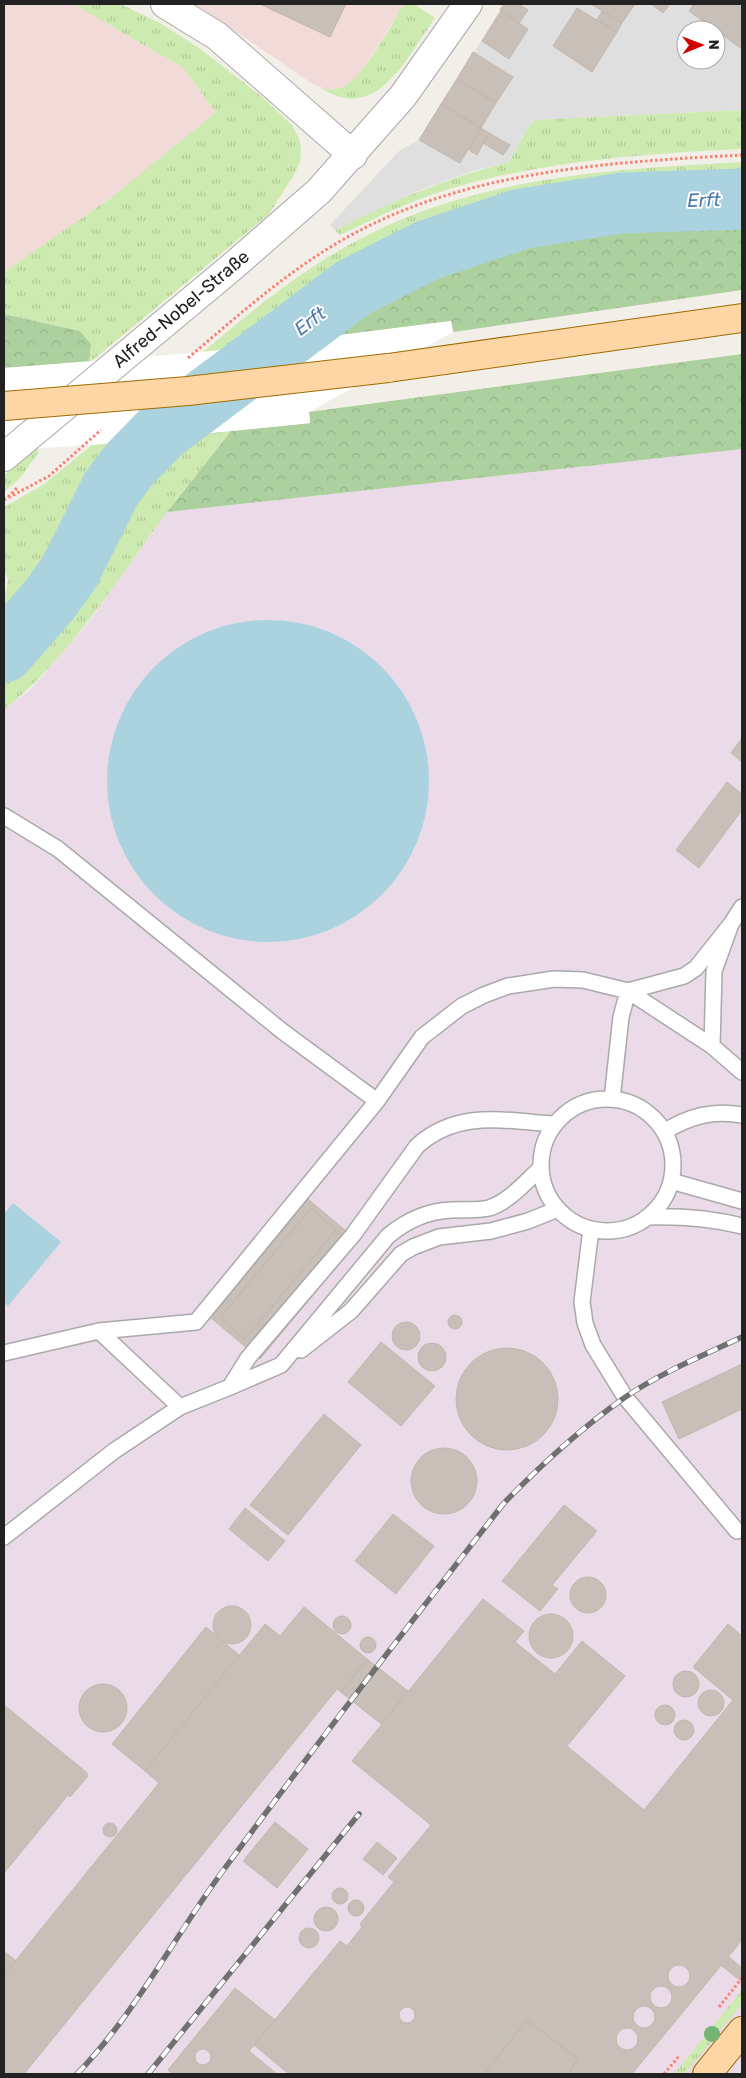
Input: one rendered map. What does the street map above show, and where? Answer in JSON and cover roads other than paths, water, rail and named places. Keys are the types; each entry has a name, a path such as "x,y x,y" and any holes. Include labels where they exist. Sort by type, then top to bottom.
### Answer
{"main road":[{"path":"4,406 188,391 388,368 742,318"},
{"path":"707,2074 742,2031"}],"street":[{"path":"165,4 217,36 353,155"},
{"name":"Alfred-Nobel-Straße","path":"4,457 278,228 319,191 353,155 403,96 468,4"}],"lane":[{"path":"4,816 58,849 282,1031 377,1101"},
{"path":"628,991 684,976 696,968 742,907"},
{"path":"712,1046 714,971 731,924"},
{"path":"4,1352 99,1331 196,1322 377,1101 422,1038 462,1006 484,995 523,983 554,979 583,980 628,991 712,1046 742,1072"},
{"path":"612,1099 621,1017 628,991"},
{"path":"599,1099 612,1099 625,1101 642,1109 664,1132 672,1156 670,1181 663,1198 647,1217 635,1224 617,1230 591,1229 573,1222 558,1209 547,1193 541,1168 543,1148 555,1124 569,1111 580,1104 599,1099"},
{"path":"664,1132 683,1120 704,1115 724,1112 742,1115"},
{"path":"230,1387 248,1358 353,1235 417,1146 426,1137 451,1124 470,1120 555,1124"},
{"path":"281,1365 340,1292 394,1231 434,1212 473,1211 491,1207 506,1199 541,1168"},
{"path":"670,1181 742,1201"},
{"path":"4,1538 114,1451 180,1407 281,1365 351,1311 401,1254 439,1237 510,1226 558,1209"},
{"path":"647,1217 684,1216 718,1220 742,1226"},
{"path":"591,1229 582,1302 585,1323 593,1345 625,1397 737,1531"},
{"path":"99,1331 180,1407"}],"water":[{"path":"268,620 315,627 344,639 382,667 410,705 422,734 429,781 422,828 410,857 382,895 344,923 315,935 268,942 221,935 192,923 154,895 126,857 114,828 107,781 114,734 126,705 154,667 192,639 221,627"},
{"path":"13,1203 61,1242 8,1306 4,1302 4,1214"}],"waterway":[{"name":"Erft","path":"4,652 51,598 70,571 111,489 129,465 161,432 353,288 428,250 521,219 622,203 742,199"}],"railway":[{"path":"77,2074 117,2027 204,1897 256,1826 504,1503 561,1448 624,1398 667,1373 742,1337"},
{"path":"148,2074 359,1814"}]}
